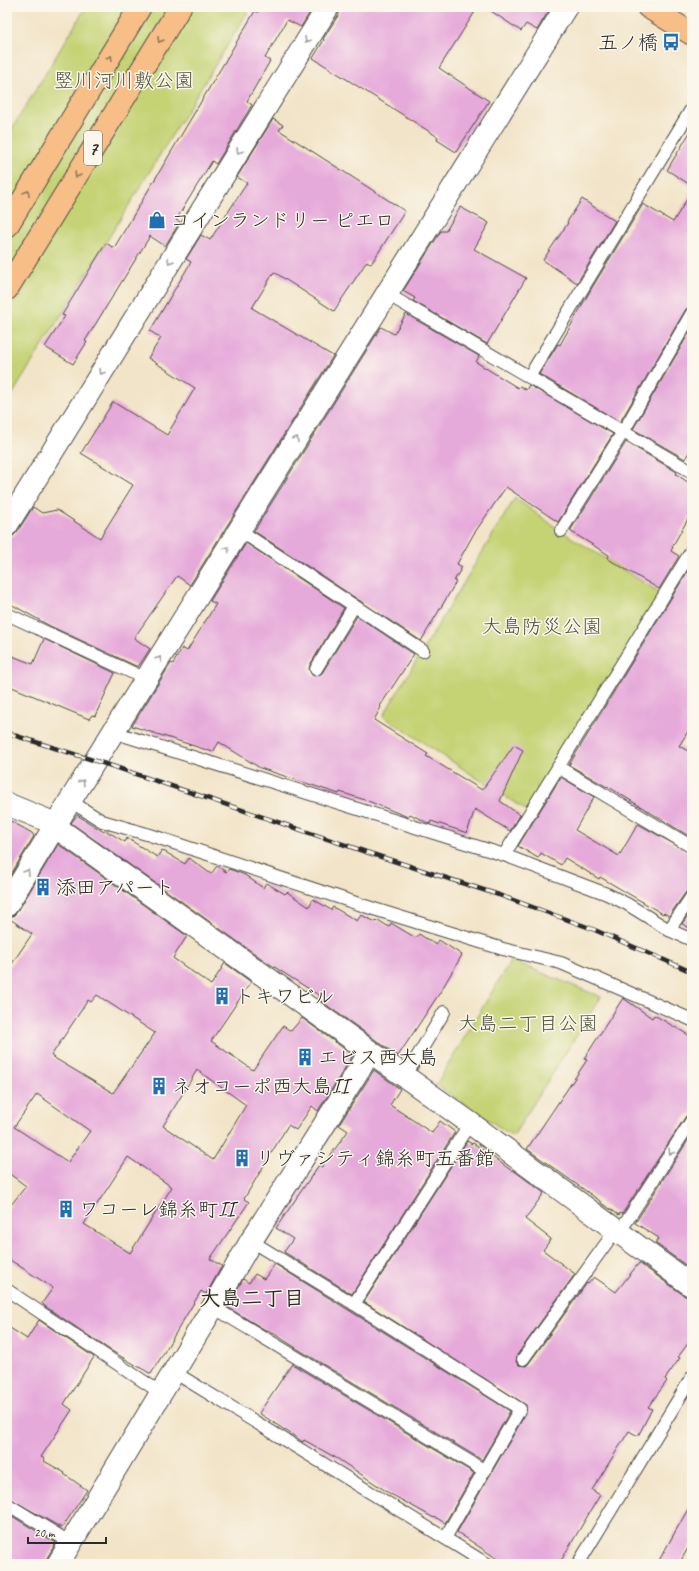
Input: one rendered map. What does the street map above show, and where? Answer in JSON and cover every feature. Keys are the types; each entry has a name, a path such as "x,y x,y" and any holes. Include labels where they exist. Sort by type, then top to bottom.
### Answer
{"main road":[{"name":"7","path":"7,226 140,7"},
{"name":"7","path":"7,289 180,7"},
{"path":"648,7 692,34"}],"street":[{"path":"7,525 328,7"},
{"path":"7,905 70,801 566,7"},
{"path":"7,804 46,820 470,1123 692,1286"},
{"path":"58,1564 213,1307 251,1241 370,1052"}],"lane":[{"path":"529,378 692,108"},
{"path":"387,294 692,472"},
{"path":"561,530 623,432 692,313"},
{"path":"239,530 423,652"},
{"path":"504,855 692,550"},
{"path":"316,670 354,606"},
{"path":"7,614 146,679"},
{"path":"113,732 504,855 607,894 627,904 668,930 692,940"},
{"path":"558,767 692,847"},
{"path":"70,801 102,821 150,835 466,938 561,963 692,1020"},
{"path":"668,930 692,896"},
{"path":"405,1077 444,1012"},
{"path":"522,1359 617,1232 692,1120"},
{"path":"354,1304 470,1123"},
{"path":"251,1241 520,1409 445,1538"},
{"path":"7,1290 161,1393"},
{"path":"213,1307 484,1471"},
{"path":"174,1372 487,1564"},
{"path":"578,1564 692,1377"},
{"path":"7,1504 71,1543"}],"green space":[{"name":"竪川河川敷公園","path":"86,7 251,7 7,403 7,137"},
{"name":"大島防災公園","path":"515,498 561,531 664,595 530,813 383,716"},
{"name":"大島二丁目公園","path":"511,960 601,997 513,1136 436,1085"}],"building":[{"path":"261,7 313,7 301,27 287,20 265,58 270,61 247,101 252,105 216,164 212,161 176,220 180,222 165,246 150,236 85,341 87,342 73,364 45,347 65,316 62,315 106,243 114,248 255,11 258,12"},
{"path":"340,7 478,7 439,68 489,101 456,152 437,140 438,137 313,58 339,14"},
{"path":"485,7 551,7 537,30 526,24 521,31"},
{"path":"273,119 283,125 279,130 405,211 371,264 367,261 334,311 274,272 252,308 333,356 190,585 177,576 134,638 150,649 138,667 50,626 7,602 7,537 13,536 17,532 33,507 42,513 57,510 100,538 133,485 81,453 113,402 167,435 195,388 148,358 161,338 150,331 191,262 186,259 201,235 210,240 247,183 237,177"},
{"path":"692,129 692,186 667,170"},
{"path":"692,191 692,306 686,309 620,422 539,374 558,344 560,345 590,291 643,204 673,222"},
{"path":"582,199 615,221 577,283 543,260"},
{"path":"460,207 489,223 474,249 526,278 487,344 413,301 415,298 403,291 441,231 446,231"},
{"path":"406,314 479,356 476,362 518,388 520,386 526,390 529,385 613,434 558,522 506,487 473,535 457,564 462,567 454,581 456,582 421,641 254,531 381,327 394,334"},
{"path":"692,328 692,447 685,459 633,429"},
{"path":"626,442 677,472 676,474 692,485 692,512 671,551 679,556 659,589 608,559 609,555 570,531"},
{"path":"246,543 344,608 310,665 309,669 312,675 316,676 322,673 357,616 414,654 380,706 381,707 374,720 428,754 426,756 482,790 514,745 523,750 500,801 520,815 510,831 475,809 467,833 431,821 430,824 410,814 408,817 368,801 340,792 339,794 260,768 219,742 213,752 132,726 182,648 187,651 216,604 210,601"},
{"path":"692,564 692,725 679,746 692,753 692,838 607,786 569,765"},
{"path":"44,639 115,673 95,716 92,715 89,719 7,685 7,654 33,664"},
{"path":"561,777 594,797 575,830 619,856 638,824 692,854 692,889 686,892 669,916 664,913 663,914 600,877 599,879 565,858 561,865 541,853 538,858 518,846"},
{"path":"77,815 104,832 105,830 125,842 127,838 157,857 162,850 185,864 189,858 211,874 217,866 226,872 229,869 245,875 263,888 266,883 285,894 287,892 309,907 313,899 331,910 333,907 357,921 361,915 376,922 378,920 389,927 391,923 416,938 419,934 436,945 439,940 462,955 439,994 398,1056 318,999 320,996 265,961 71,823"},
{"path":"7,819 32,833 34,836 7,881"},
{"path":"58,844 187,936 173,958 211,985 225,963 251,982 211,1041 253,1070 283,1026 291,1031 302,1018 353,1055 318,1111 312,1106 296,1130 288,1125 244,1199 249,1202 210,1259 222,1266 206,1294 201,1291 151,1374 110,1350 46,1307 42,1303 53,1288 7,1258 7,1210 26,1186 7,1172 7,971 32,934 7,917 13,916 18,911","holes":["97,995 155,1033 113,1093 51,1056 88,1000 91,1002","197,1070 246,1105 213,1160 163,1126","37,1094 90,1131 68,1162 14,1127","128,1157 172,1187 130,1253 84,1224"]},
{"path":"692,909 692,929 682,924"},
{"path":"623,998 652,1018 654,1015 692,1037 692,1113 686,1116 622,1214 620,1213 619,1215 527,1149 587,1060 584,1059"},
{"path":"374,1070 400,1089 390,1105 432,1133 440,1121 455,1132 352,1294 284,1252 293,1239 276,1228 319,1165 322,1167 348,1131 339,1125"},
{"path":"692,1134 692,1270 655,1243 659,1238 635,1223"},
{"path":"467,1141 472,1144 473,1143 512,1171 513,1170 544,1193 525,1219 551,1239 543,1250 575,1274 517,1355 516,1362 519,1365 526,1366 529,1363 587,1283 588,1284 594,1277 616,1292 639,1263 685,1296 692,1298 692,1338 678,1357 680,1358 665,1379 667,1381 648,1407 652,1409 638,1436 629,1431 592,1490 600,1495 559,1564 505,1564 457,1532 526,1413 526,1405 364,1302"},
{"path":"275,1264 510,1411 482,1460 268,1330 267,1331 227,1307 243,1279 249,1283 255,1274 264,1279"},
{"path":"39,1320 94,1357 64,1404 72,1410 41,1457 45,1459 44,1461 65,1473 64,1474 87,1490 62,1528 7,1497 7,1326 27,1339"},
{"path":"292,1364 474,1473 445,1523 389,1493 338,1459 304,1440 303,1442 259,1413"},
{"path":"692,1502 692,1541 679,1564 657,1564"},
{"path":"7,1513 56,1543 47,1558 46,1564 7,1564"}],"railway":[{"path":"7,733 115,767 366,852 499,895 590,928 692,972"}],"place":[{"name":"五ノ橋","path":"671,42"},
{"name":"コインランドリー ピエロ","path":"157,220"},
{"name":"添田アパート","path":"43,887"},
{"name":"トキワビル","path":"222,996"},
{"name":"エビス西大島","path":"305,1057"},
{"name":"ネオコーポ西大島II","path":"159,1086"},
{"name":"リヴァシティ錦糸町五番館","path":"242,1158"},
{"name":"ワコーレ錦糸町II","path":"66,1209"}],"district":[{"name":"大島二丁目","path":"252,1298"}]}
